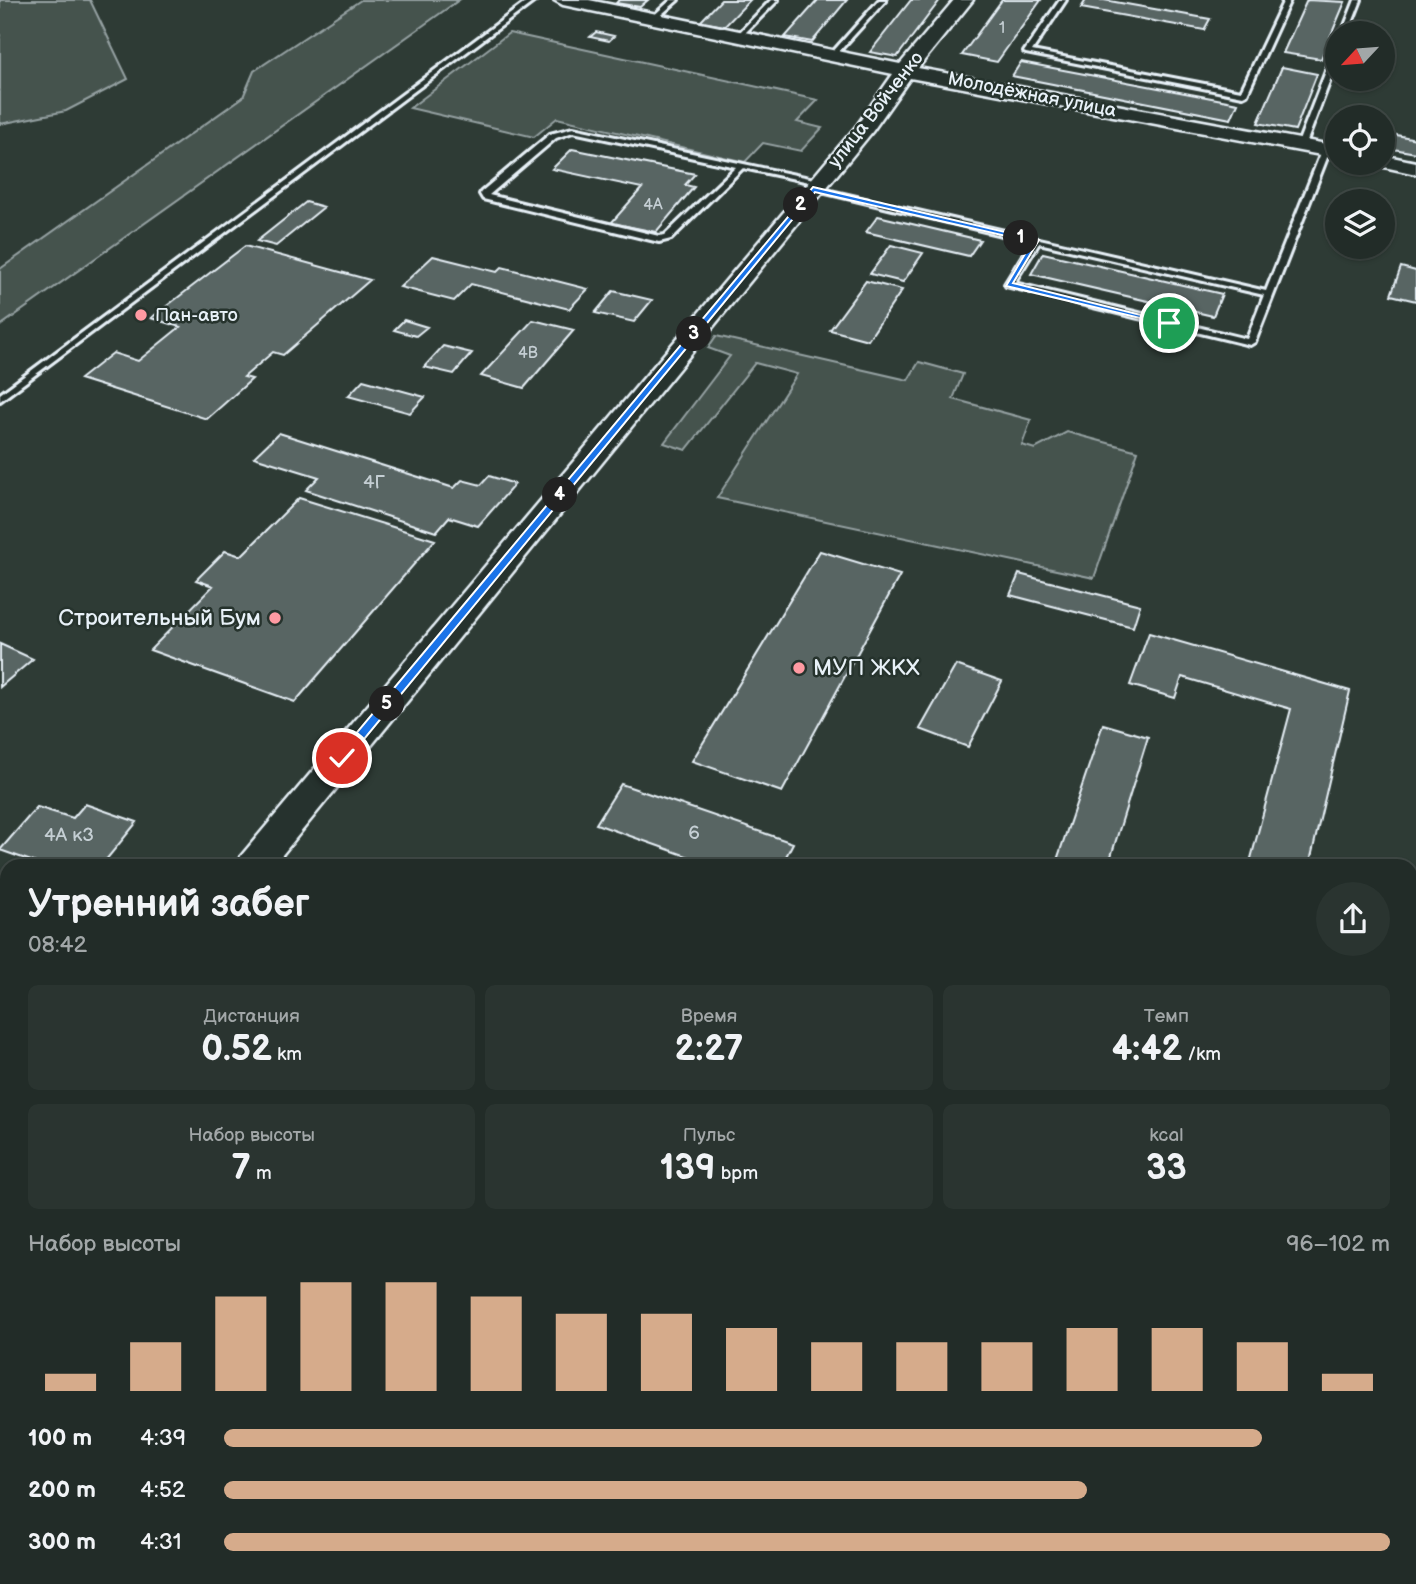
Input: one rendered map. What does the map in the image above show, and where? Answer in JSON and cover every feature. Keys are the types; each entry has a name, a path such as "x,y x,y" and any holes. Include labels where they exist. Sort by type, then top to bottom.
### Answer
{"main road":[{"name":"Молодёжная улица","path":"563,0 588,2 653,19 905,71 1325,150"},
{"name":"улица Войченко","path":"259,859 864,128 905,71 964,0"},
{"path":"1395,164 1416,168"}],"lane":[{"path":"0,397 533,0"},
{"path":"653,19 675,0"},
{"path":"738,37 775,0"},
{"path":"832,56 883,0"},
{"path":"1063,0 1028,52 1243,94 1287,0"},
{"path":"1350,21 1358,0"},
{"path":"1301,146 1325,84"},
{"path":"741,166 668,237 659,239 486,197 484,194 553,136 573,130 741,166 1036,241 1269,294"},
{"path":"1036,241 1009,284 1250,342 1325,167"}],"shaded area":[{"path":"0,0 90,0 128,79 66,111 0,124"},
{"path":"361,0 459,0 0,326 0,269 243,97 254,71"},
{"path":"509,33 818,100 797,122 822,128 801,151 763,143 745,162 557,118 534,137 410,108"},
{"path":"716,336 908,380 919,362 963,374 953,399 1031,420 1022,445 1035,449 1067,432 1138,451 1094,578 717,498 797,374 755,363 686,450 664,443 730,356 708,348"}],"building":[{"path":"619,0 648,0 640,7 616,3"},
{"path":"721,0 750,0 725,26 700,22"},
{"path":"818,0 847,0 812,42 785,37"},
{"path":"911,0 940,0 897,57 870,52"},
{"path":"1002,0 1041,0 997,62 962,55"},
{"path":"1086,0 1104,0 1210,19 1204,30 1081,8"},
{"path":"1307,0 1345,2 1337,21 1325,21 1325,50 1321,59 1283,53"},
{"path":"596,32 614,36 609,41 590,37"},
{"path":"1021,62 1238,103 1231,119 1012,76"},
{"path":"1282,67 1317,74 1295,130 1258,123"},
{"path":"1395,135 1416,139 1416,153 1395,149"},
{"path":"572,149 695,174 685,185 694,187 656,232 611,223 642,188 552,169"},
{"path":"306,202 324,207 276,246 257,241"},
{"path":"878,216 980,240 969,256 866,232"},
{"path":"891,245 923,253 903,282 870,274"},
{"path":"245,246 370,280 283,355 273,352 244,377 252,379 207,419 80,379 113,353 138,361 180,327 151,318"},
{"path":"1043,253 1222,294 1213,316 1031,274"},
{"path":"433,256 497,272 502,267 588,289 569,309 471,284 454,301 400,287"},
{"path":"1401,267 1416,271 1416,301 1391,295"},
{"path":"866,281 902,290 868,340 830,330"},
{"path":"613,291 652,300 634,322 595,313"},
{"path":"404,320 427,327 416,336 394,330"},
{"path":"533,320 574,330 524,388 481,376"},
{"path":"443,346 472,353 454,374 424,367"},
{"path":"363,380 425,397 410,413 348,396"},
{"path":"279,433 454,488 462,480 481,485 489,476 515,484 478,526 449,517 436,532 306,490 319,477 254,457"},
{"name":"Строительный Бум","path":"299,498 435,540 295,702 150,650 213,586 196,580 225,551 241,556"},
{"name":"МУП ЖКХ","path":"820,551 900,575 782,792 692,761"},
{"path":"1019,574 1140,605 1133,627 1010,595"},
{"path":"1149,633 1350,691 1311,859 1251,859 1291,709 1182,677 1175,698 1130,685"},
{"path":"0,644 33,659 0,687"},
{"path":"956,665 1002,681 968,747 920,729"},
{"path":"1103,724 1148,737 1110,859 1057,859"},
{"path":"621,784 793,843 785,859 695,859 596,824"},
{"path":"85,804 137,822 107,859 26,859 0,850 37,807 73,818"}],"place":[{"name":"Пан-авто","path":"141,315"},
{"name":"Строительный Бум","path":"275,618"},
{"name":"МУП ЖКХ","path":"799,668"}],"route":[{"path":"342,758 813,190 1036,241 1009,284 1169,323"}]}
